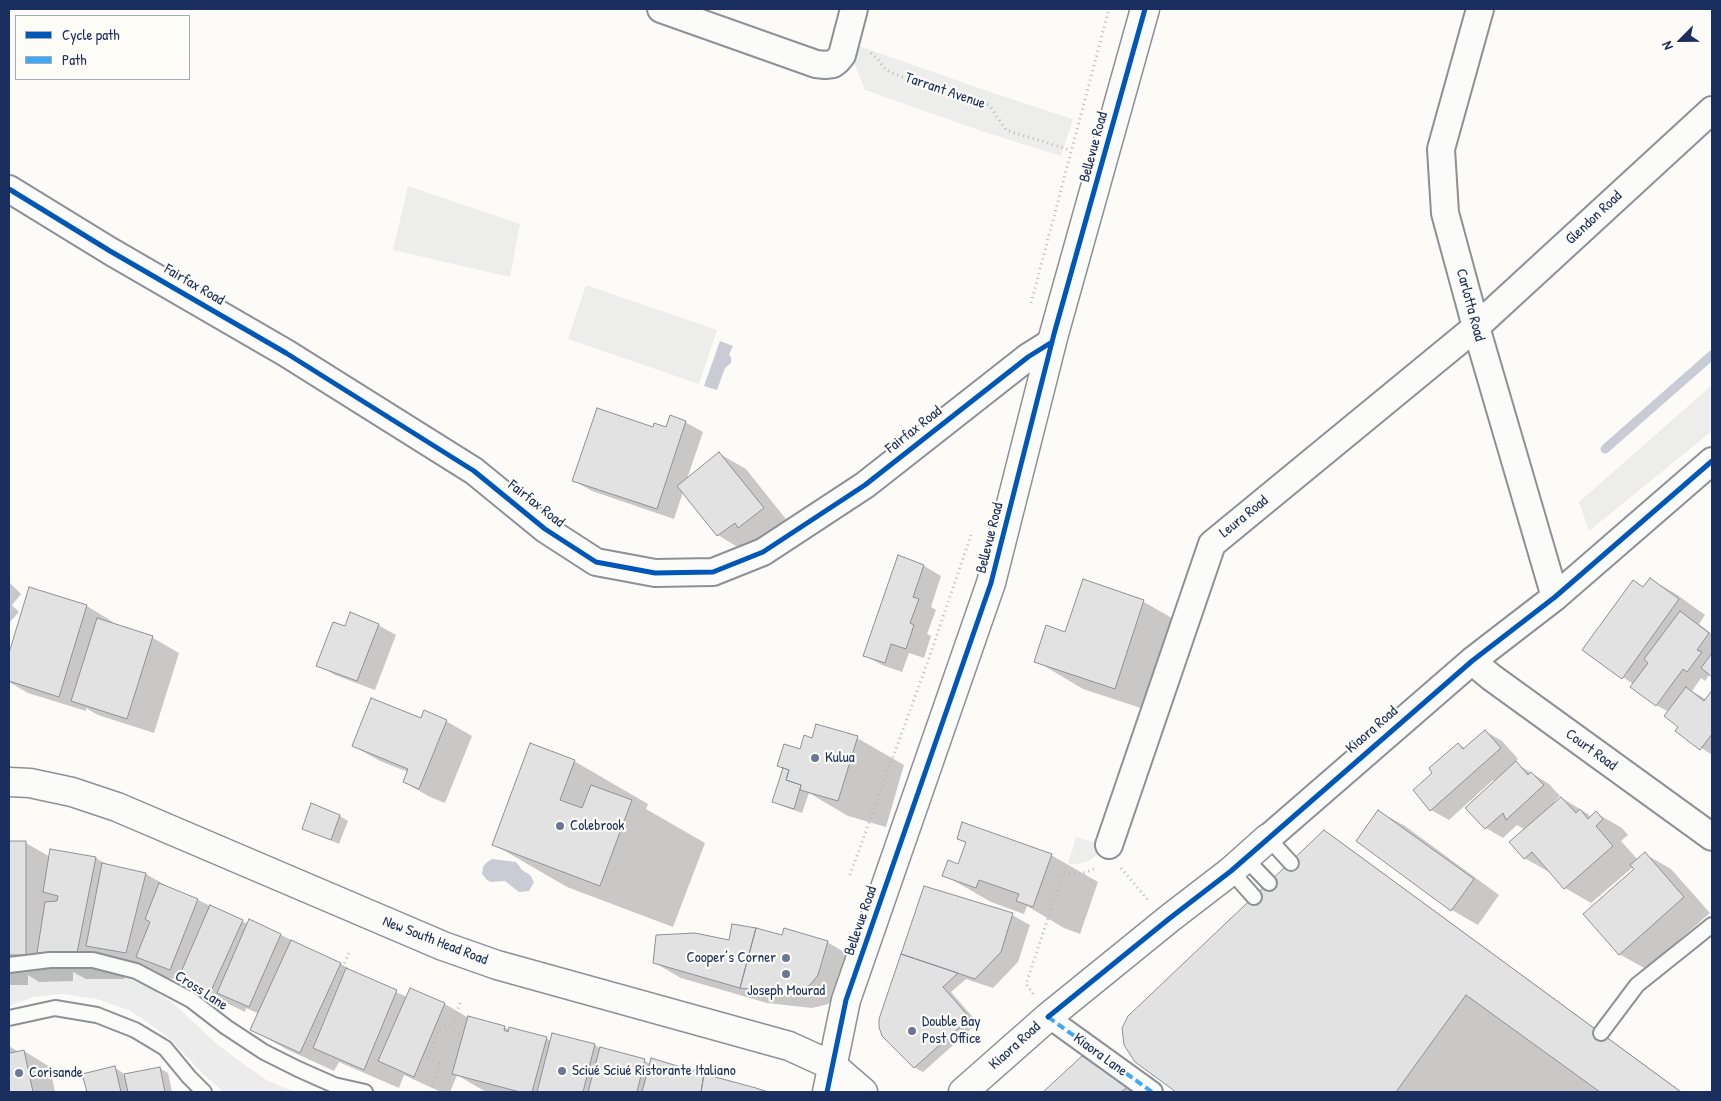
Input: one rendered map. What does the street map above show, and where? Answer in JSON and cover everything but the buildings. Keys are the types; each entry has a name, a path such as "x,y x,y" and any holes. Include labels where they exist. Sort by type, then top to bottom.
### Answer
{"street":[{"path":"660,9 816,64 833,64 842,55 854,9"},
{"name":"Bellevue Road","path":"827,1092 846,1000 991,583 1052,342 1145,9"},
{"name":"Carlotta Road","path":"1480,9 1441,149 1445,213 1554,597"},
{"name":"Glendon Road","path":"1476,327 1712,110"},
{"name":"Fairfax Road","path":"9,188 110,251 286,353 474,471 544,529 596,562 655,573 713,572 763,552 865,485 1028,358 1052,342"},
{"name":"Leura Road","path":"1109,845 1212,544 1476,327"},
{"name":"Kiaora Road","path":"963,1092 1048,1017 1238,864 1472,660 1554,597 1712,462"},
{"name":"Court Road","path":"1472,660 1491,677 1712,837"},
{"name":"New South Head Road","path":"9,782 30,783 72,792 117,807 434,943 497,965 777,1042 832,1066 863,1092"},
{"name":"Kiaora Lane","path":"1048,1017 1152,1092"}],"lane":[{"path":"1268,838 1290,862"},
{"path":"1238,864 1269,883"},
{"path":"1238,864 1254,897"},
{"path":"1601,1033 1637,985 1712,925"},
{"name":"Cross Lane","path":"9,965 50,960 93,960 136,971 191,1000 249,1042 298,1069 334,1085 365,1092"},
{"path":"9,1018 55,1008 97,1015 135,1030 165,1048 188,1077 204,1092"}],"path":[{"path":"1048,1017 1026,984 1063,873 1081,874 1093,870 1103,860 1109,845 1115,847 1112,857 1134,883"},
{"path":"298,1069 349,953"},
{"path":"431,1092 439,1063 427,1059 439,1030 453,1023 461,1000"}],"shaded area":[{"path":"859,46 1073,119 1061,156 984,132 865,90 854,63"},
{"path":"408,186 520,224 510,277 393,250"},
{"path":"586,285 717,330 699,384 568,339"},
{"path":"720,341 733,346 729,355 731,363 725,368 717,390 704,386"},
{"path":"1712,385 1712,431 1589,531 1579,502"},
{"path":"1076,837 1102,845 1097,855 1089,861 1079,864 1068,864"},
{"path":"492,859 516,862 522,870 530,875 534,882 529,891 519,892 505,881 491,882 487,880 482,874 483,867"},
{"path":"54,966 87,968 117,973 149,988 173,1003 217,1044 242,1063 268,1081 295,1092 224,1092 203,1074 169,1038 129,1010 97,999 63,994 33,997 9,1006 9,974"}],"waterway":[{"path":"1605,449 1712,355"}],"marked path":[{"path":"1048,1017 1152,1092"}],"cycle path":[{"path":"827,1092 846,1000 991,583 1054,334 1145,9"},
{"path":"9,189 110,251 286,353 474,471 545,529 596,562 655,573 713,572 763,552 865,485 1028,357 1052,342"},
{"path":"1048,1017 1231,871 1472,661 1555,597 1712,461"}],"place":[{"name":"Kulua","path":"815,758"},
{"name":"Colebrook","path":"560,826"},
{"name":"Cooper’s Corner","path":"786,958"},
{"name":"Joseph Mourad","path":"786,974"},
{"name":"Double Bay Post Office","path":"912,1031"},
{"name":"Sciué Sciué Ristorante Italiano","path":"562,1071"},
{"name":"Corisande","path":"19,1073"}]}
